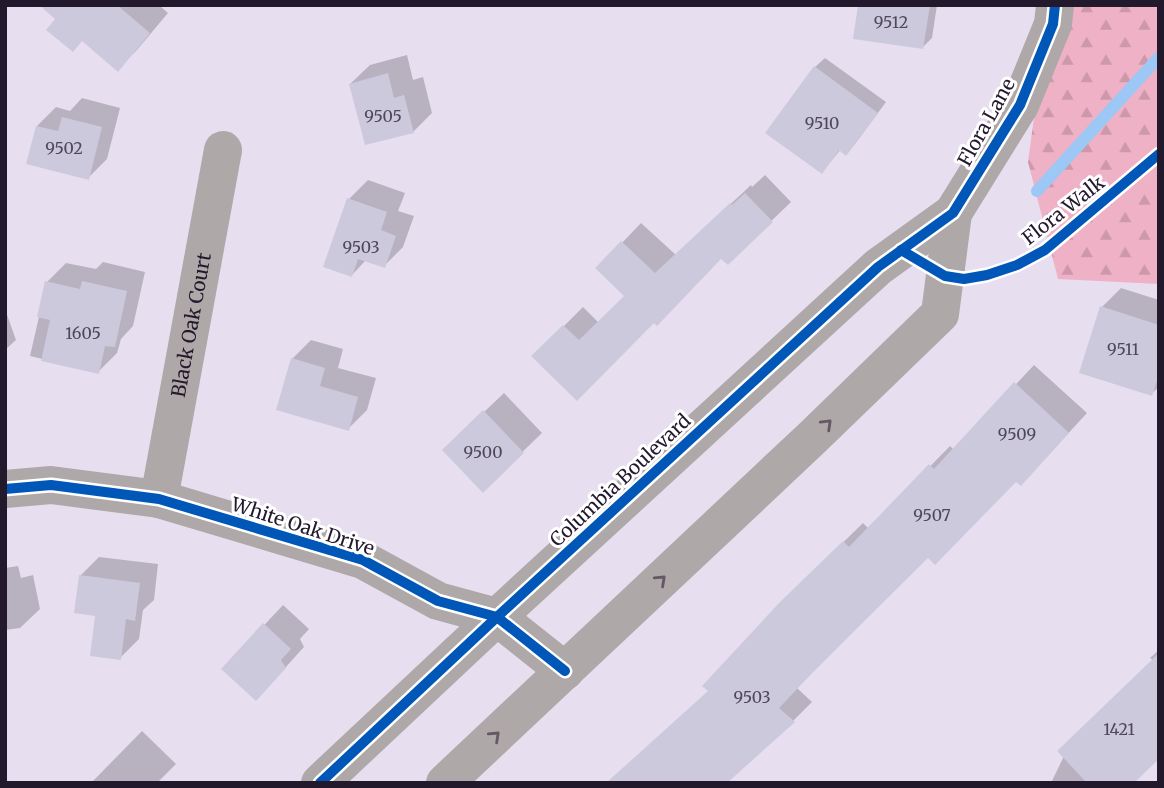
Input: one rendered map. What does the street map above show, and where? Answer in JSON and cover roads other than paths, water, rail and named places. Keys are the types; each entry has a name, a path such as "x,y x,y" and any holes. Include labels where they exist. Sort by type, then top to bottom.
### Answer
{"street":[{"name":"Flora Lane","path":"953,213 1020,106 1053,24 1055,5"},
{"name":"Black Oak Court","path":"159,499 223,150"},
{"name":"Columbia Boulevard","path":"320,783 878,267 953,213"},
{"path":"445,783 940,314 953,213"},
{"name":"White Oak Drive","path":"5,489 51,485 159,499 363,560 438,601 497,617 565,671"}],"waterway":[{"path":"1037,191 1159,57"}]}
